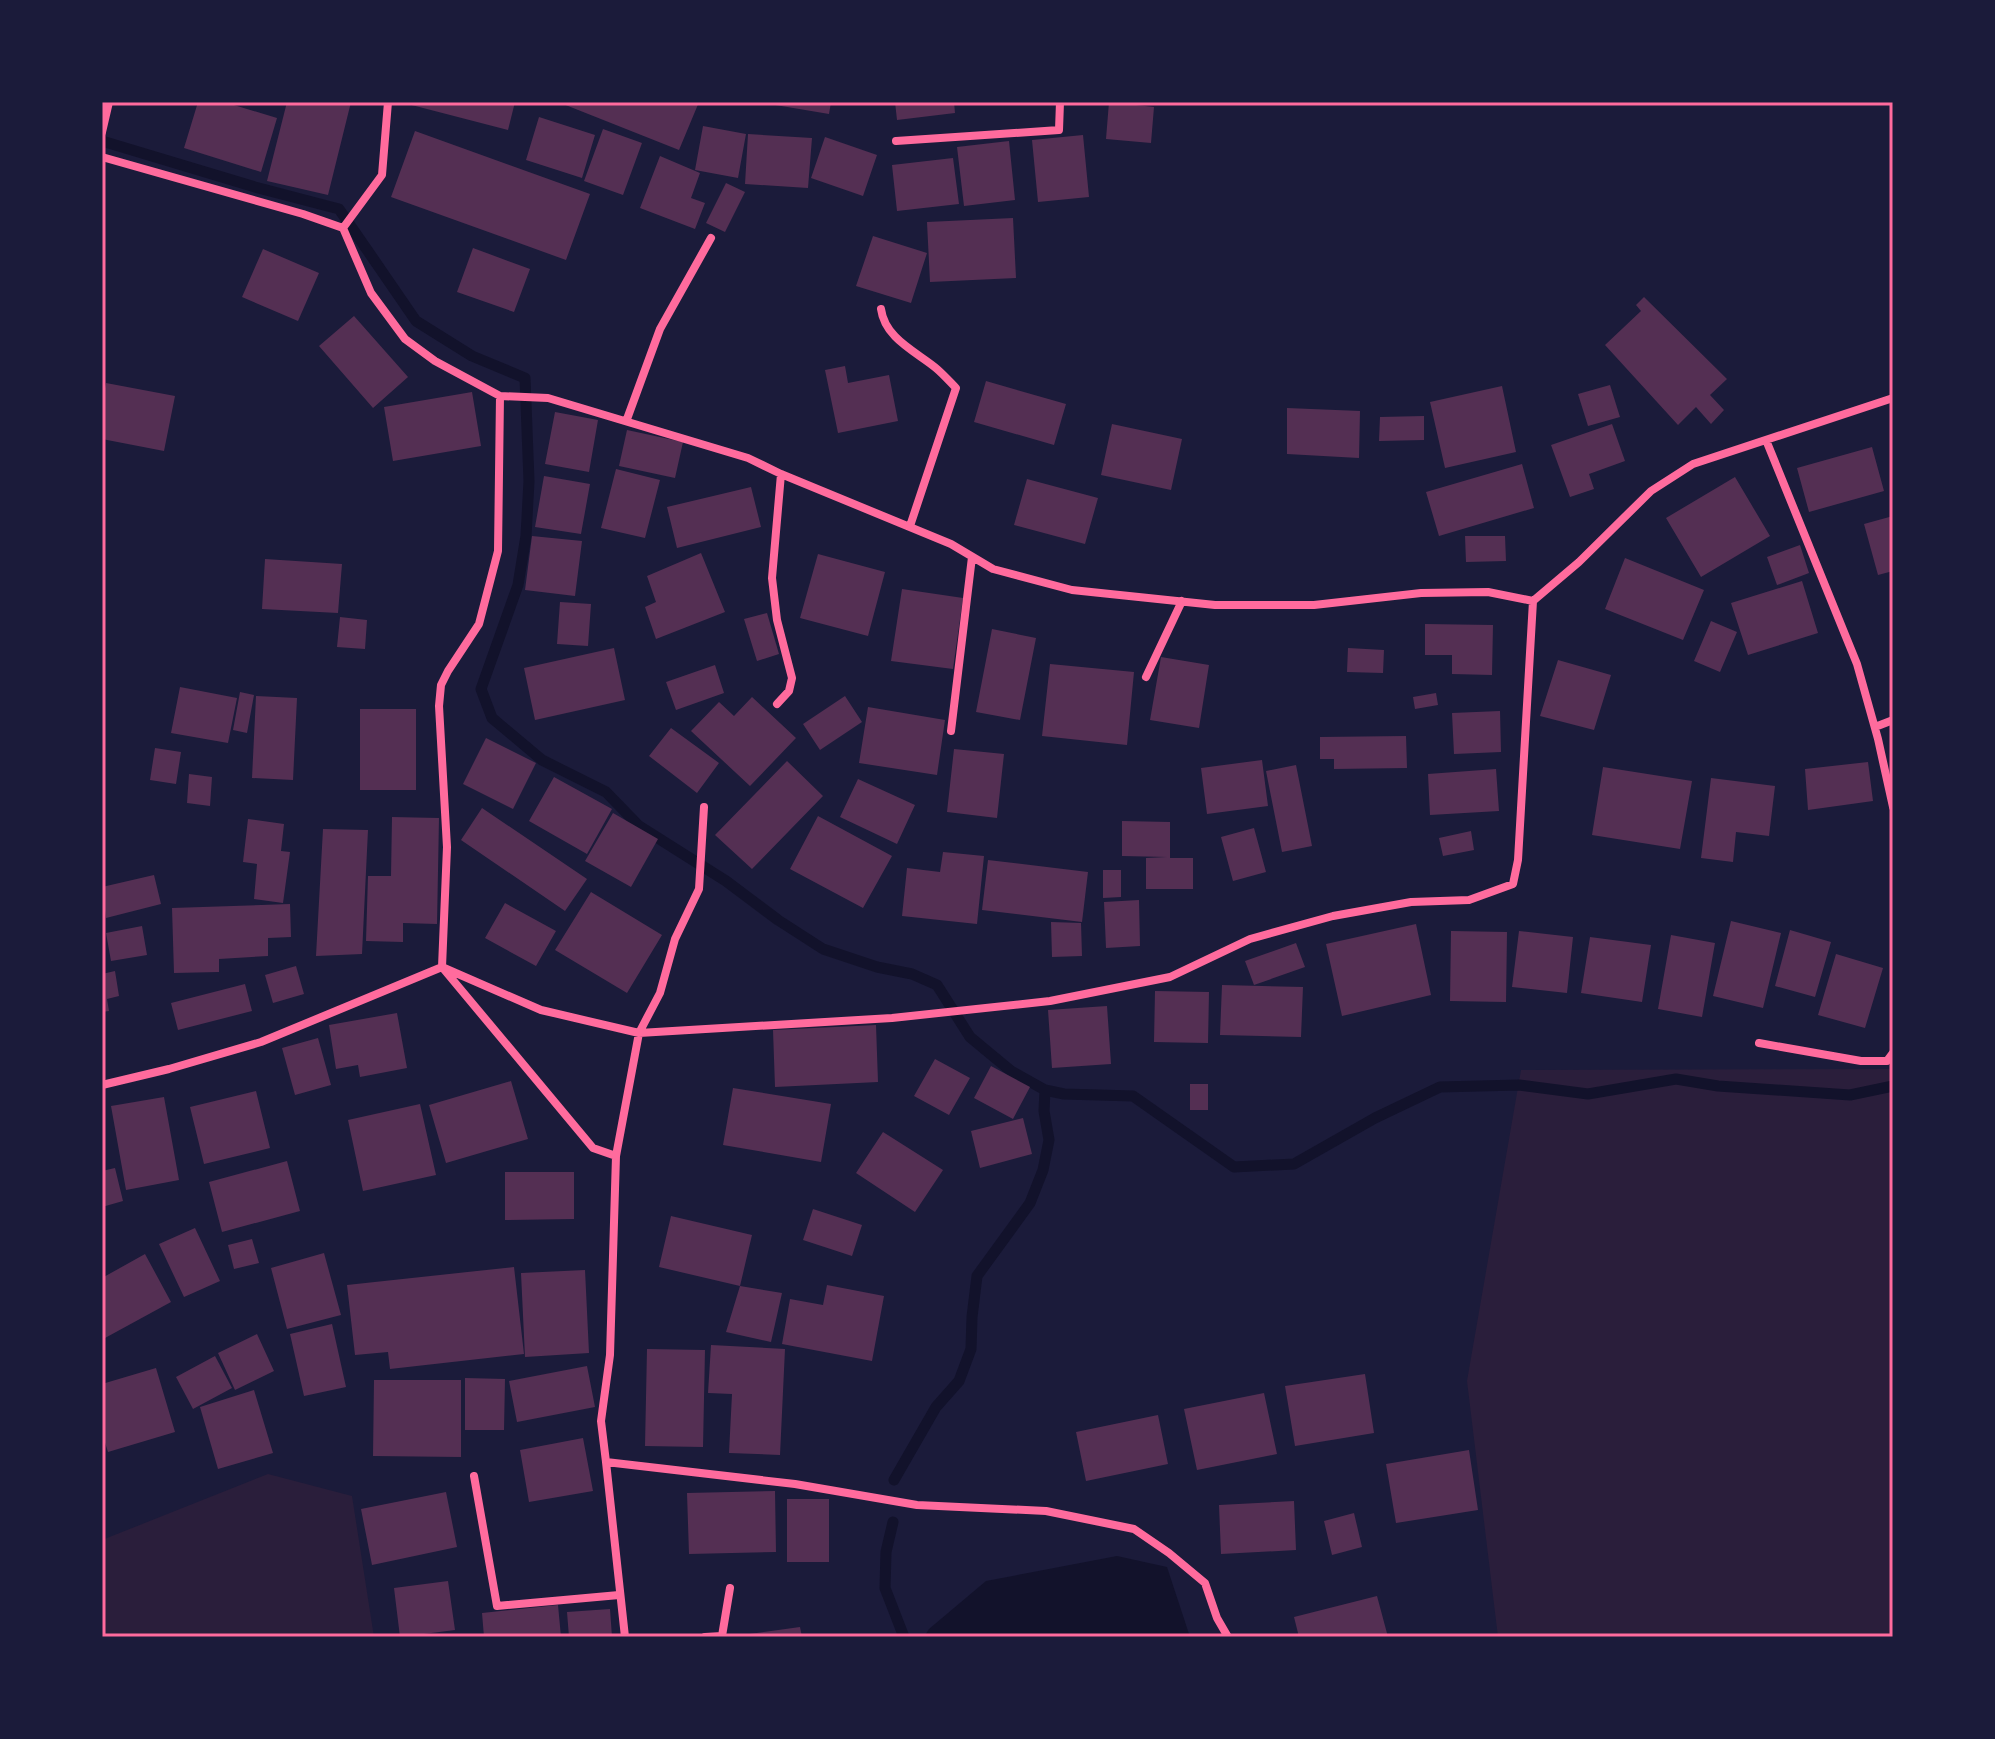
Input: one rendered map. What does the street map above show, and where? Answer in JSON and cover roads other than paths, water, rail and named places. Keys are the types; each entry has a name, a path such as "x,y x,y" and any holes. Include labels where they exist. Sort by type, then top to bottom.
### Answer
{"street":[{"path":"343,228 382,175 388,102"},
{"path":"896,141 1059,130 1060,102"},
{"path":"102,132 109,103"},
{"path":"102,157 343,228 371,293 405,339 435,361 500,396 548,398 627,419 748,458 951,544 993,569 1072,590 1215,605 1314,605 1421,593 1488,592 1533,601"},
{"path":"627,419 660,329 711,238"},
{"path":"881,309 882,319 907,349 937,369 956,388 910,526"},
{"path":"500,396 498,551 479,624 441,685 439,706 447,847 442,967 593,1148 616,1156"},
{"path":"102,1085 261,1042 442,967 541,1010 639,1033 932,1014 1050,1001 1170,977 1250,939 1333,916 1411,902 1469,900 1513,884 1518,860 1533,601 1579,562 1651,491 1693,464 1741,445 1766,440 1893,398"},
{"path":"1766,440 1857,664 1893,807"},
{"path":"777,704 789,691 792,678 777,620 772,578 781,474"},
{"path":"951,731 972,557"},
{"path":"1146,677 1182,601"},
{"path":"1875,727 1893,720"},
{"path":"625,1637 601,1421 610,1355 616,1156 639,1033 660,993 675,939 699,889 704,807"},
{"path":"1759,1043 1861,1061 1887,1061 1893,1053"},
{"path":"606,1462 795,1484 917,1505 1046,1511 1134,1529 1205,1583 1217,1618 1228,1637"},
{"path":"474,1476 497,1606 619,1595"},
{"path":"705,1637 722,1636 730,1588"}],"waterway":[{"path":"102,141 339,209 416,321 472,356 525,378 529,481 526,536 518,585 481,689 492,718 542,760 606,792 639,826 726,881 823,949 877,967 912,974 937,985 970,1037 1011,1071 1045,1090 1064,1094 1133,1096 1234,1167 1294,1164 1375,1118 1440,1087 1519,1085 1588,1094 1676,1079 1718,1086 1850,1095 1893,1086"},
{"path":"894,1480 936,1407 959,1381 971,1349 977,1276 1030,1203 1043,1170 1049,1140 1044,1111 1045,1090"},
{"path":"893,1522 886,1552 885,1588 904,1637"}]}
